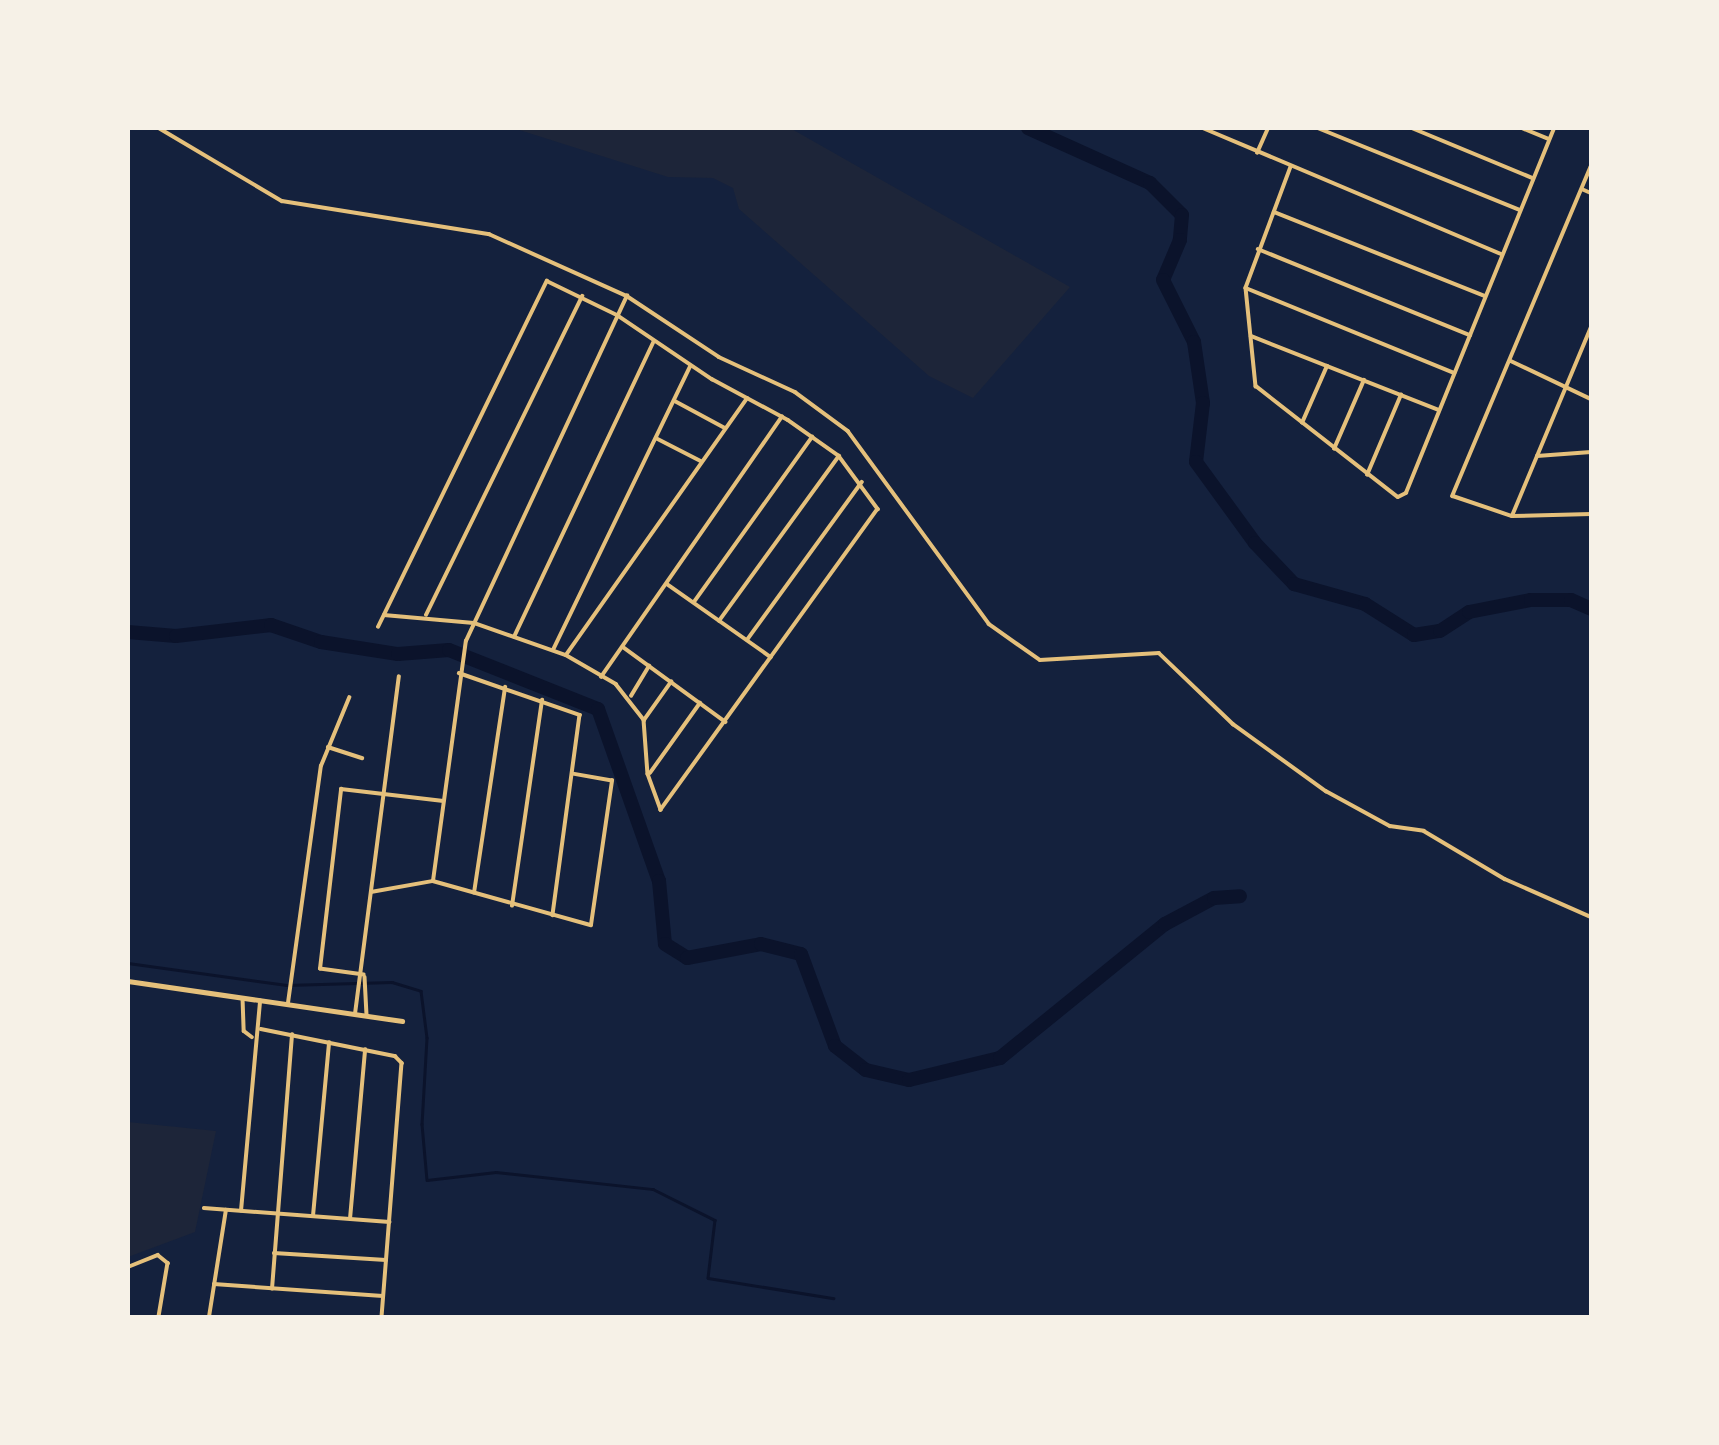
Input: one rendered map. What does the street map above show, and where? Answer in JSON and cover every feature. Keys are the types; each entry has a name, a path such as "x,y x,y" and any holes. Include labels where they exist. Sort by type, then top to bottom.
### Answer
{"street":[{"path":"159,128 282,201 489,234 627,296 719,357 794,392 848,431 989,624 1040,660 1159,653 1233,724 1326,791 1390,826 1424,831 1505,879 1591,917"},
{"path":"1203,128 1502,254"},
{"path":"1257,153 1268,128"},
{"path":"1318,128 1520,210"},
{"path":"1412,128 1533,178"},
{"path":"1522,128 1549,139"},
{"path":"1291,167 1258,249 1246,288 1256,386 1398,497 1439,410 1553,128"},
{"path":"1591,167 1453,496 1512,516 1591,514"},
{"path":"1582,189 1591,193"},
{"path":"1274,212 1485,296"},
{"path":"1258,249 1470,335"},
{"path":"378,627 547,281 617,315 690,366 782,416 839,456 862,482 878,509 661,810 648,775 644,720 631,696 566,655 474,623 426,615 384,615"},
{"path":"1246,288 1454,373"},
{"path":"426,615 582,296"},
{"path":"433,881 460,663 466,641 627,296"},
{"path":"1512,516 1591,327"},
{"path":"1251,336 1439,410"},
{"path":"514,637 654,341"},
{"path":"1511,361 1567,385 1591,399"},
{"path":"553,650 690,366"},
{"path":"1302,423 1327,366"},
{"path":"1334,449 1364,380"},
{"path":"1367,475 1401,395"},
{"path":"566,655 747,398"},
{"path":"675,401 725,429"},
{"path":"601,677 782,416"},
{"path":"694,603 812,437"},
{"path":"656,438 701,461"},
{"path":"1537,456 1591,452"},
{"path":"719,621 839,456"},
{"path":"747,640 862,482"},
{"path":"667,583 771,657"},
{"path":"622,647 726,722"},
{"path":"631,696 649,666"},
{"path":"459,673 580,715 574,774 552,915"},
{"path":"355,1014 364,975 371,892 399,677"},
{"path":"644,720 671,682"},
{"path":"474,893 505,687"},
{"path":"288,1003 328,747 349,698"},
{"path":"512,906 542,701"},
{"path":"648,775 700,703"},
{"path":"328,747 362,758"},
{"path":"371,892 433,881 512,906 591,925 612,781 574,774"},
{"path":"364,975 320,969 341,789 443,801"},
{"path":"364,975 367,1016"},
{"path":"128,981 402,1021"},
{"path":"241,1211 252,1037 242,1021 243,996"},
{"path":"260,999 261,1029"},
{"path":"252,1037 261,1029"},
{"path":"261,1029 399,1059 382,1317"},
{"path":"272,1289 292,1035"},
{"path":"313,1216 329,1043"},
{"path":"350,1219 365,1050"},
{"path":"204,1208 389,1222"},
{"path":"209,1317 226,1210"},
{"path":"274,1253 386,1260"},
{"path":"128,1267 164,1258 159,1317"},
{"path":"214,1284 383,1296"}],"shaded area":[{"path":"513,128 790,128 1070,287 973,398 929,376 739,209 733,188 713,178 668,177"},
{"path":"128,1122 216,1131 195,1232 128,1257"}],"waterway":[{"path":"1028,128 1150,183 1182,215 1180,240 1163,280 1194,342 1203,403 1196,462 1255,543 1294,584 1365,604 1414,635 1440,631 1469,612 1531,600 1571,600 1591,609"},
{"path":"128,632 176,636 271,625 321,642 398,654 449,650 598,709 659,881 665,944 687,958 761,944 801,954 835,1046 866,1070 909,1080 1000,1058 1165,924 1214,898 1240,896"},
{"path":"128,963 286,985 392,982 421,991 427,1038 422,1124 427,1180 496,1172 653,1189 715,1220 708,1278 833,1298"}]}
